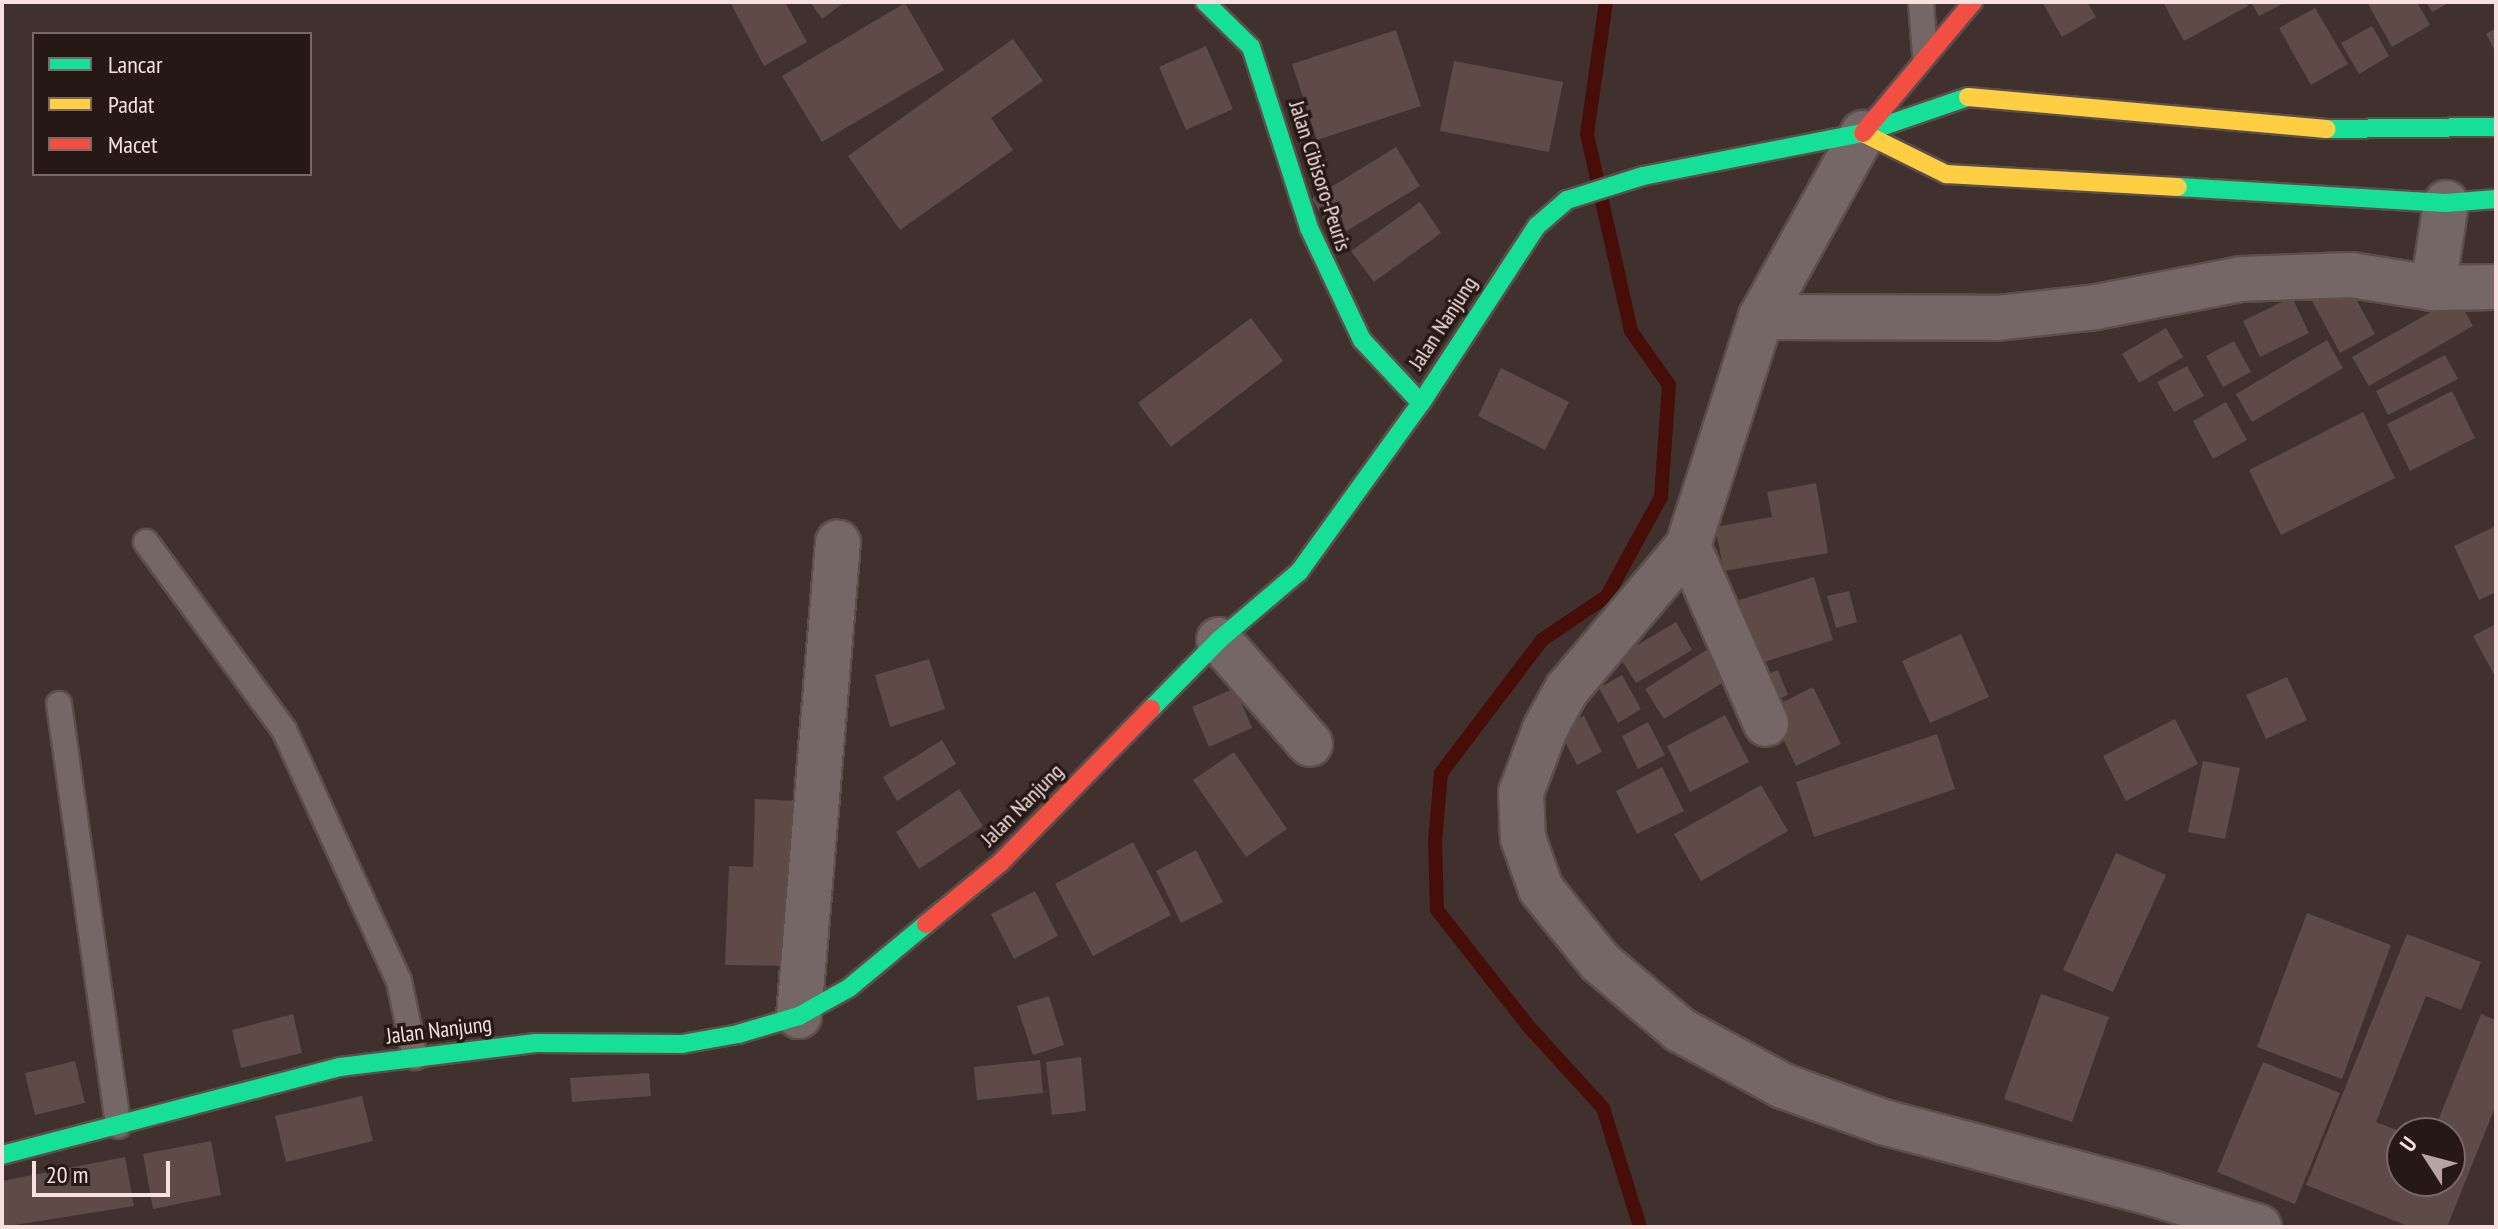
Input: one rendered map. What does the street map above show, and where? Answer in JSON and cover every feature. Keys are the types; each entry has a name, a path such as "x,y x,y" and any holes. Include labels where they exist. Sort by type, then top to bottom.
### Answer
{"main road":[{"name":"Jalan Cibisoro-Peuris","path":"1205,2 1251,47 1314,241 1362,340 1421,403"},
{"path":"1973,2 1925,54 1863,133 1946,174 2446,203 2496,199"},
{"name":"Jalan Nanjung","path":"2,1155 340,1067 536,1043 682,1044 799,1016 849,988 1000,863 1219,640 1299,572 1421,403 1537,226 1567,200 1643,176 1863,133 1967,97 2287,129 2496,127"}],"street":[{"path":"1863,133 1761,317 1688,546 1567,689 1521,793 1523,838 1541,889 1600,962 1680,1030 1783,1086 1883,1122 2155,1194 2259,1227"},
{"path":"2433,288 2446,203"},
{"path":"1761,317 1997,318 2096,307 2241,279 2351,275 2433,288 2496,287"},
{"path":"799,1016 838,543"},
{"path":"1688,546 1766,724"},
{"path":"1219,640 1310,744"}],"lane":[{"path":"1921,2 1925,54"},
{"path":"146,542 284,730 399,981 415,1057"},
{"path":"59,704 118,1126"}],"building":[{"path":"730,2 785,2 807,42 764,66"},
{"path":"810,2 845,2 822,19"},
{"path":"2042,2 2087,2 2096,17 2062,37"},
{"path":"2163,2 2246,2 2248,6 2184,41"},
{"path":"2251,2 2286,2 2259,16"},
{"path":"2367,2 2417,2 2430,25 2392,47"},
{"path":"2426,2 2450,2 2432,12"},
{"path":"905,3 944,70 822,142 782,76"},
{"path":"2315,8 2348,64 2311,85 2279,28"},
{"path":"2372,26 2389,56 2359,74 2341,43"},
{"path":"2496,28 2496,53 2486,34"},
{"path":"1396,30 1421,106 1317,140 1292,64"},
{"path":"1013,39 1043,81 991,118 1013,150 900,230 848,156"},
{"path":"1206,46 1233,109 1186,130 1159,67"},
{"path":"1454,61 1563,82 1549,152 1440,131"},
{"path":"1396,147 1420,186 1335,238 1312,199"},
{"path":"1420,202 1441,233 1374,282 1351,251"},
{"path":"2346,280 2375,334 2340,353 2311,299"},
{"path":"2292,297 2309,333 2260,357 2243,321"},
{"path":"2457,297 2473,326 2369,386 2352,357"},
{"path":"1251,318 1283,361 1171,447 1138,403"},
{"path":"2166,328 2183,357 2139,383 2122,354"},
{"path":"2327,340 2343,368 2252,422 2236,394"},
{"path":"2234,341 2251,372 2223,387 2206,356"},
{"path":"2445,355 2458,379 2388,415 2376,391"},
{"path":"2187,366 2204,396 2174,412 2157,382"},
{"path":"1501,368 1569,402 1545,450 1478,416"},
{"path":"2452,391 2475,438 2410,471 2387,424"},
{"path":"2226,402 2247,440 2213,459 2193,421"},
{"path":"2363,412 2395,478 2281,535 2249,470"},
{"path":"1816,483 1828,553 1724,571 1715,527 1772,517 1767,492"},
{"path":"2494,527 2496,592 2479,600 2454,546"},
{"path":"1814,577 1833,640 1758,664 1739,600"},
{"path":"1849,591 1857,622 1836,628 1827,596"},
{"path":"1676,622 1692,650 1636,683 1619,656"},
{"path":"2496,624 2496,678 2473,636"},
{"path":"1961,634 1989,697 1930,723 1902,661"},
{"path":"1708,649 1727,680 1664,719 1645,689"},
{"path":"929,659 945,709 890,727 875,675"},
{"path":"1778,670 1788,695 1764,706 1753,680"},
{"path":"1622,675 1641,709 1618,723 1599,688"},
{"path":"2287,677 2307,720 2266,739 2246,695"},
{"path":"1813,687 1841,744 1796,766 1769,709"},
{"path":"1235,688 1252,728 1209,747 1192,707"},
{"path":"1725,715 1749,762 1690,792 1667,746"},
{"path":"1584,716 1602,752 1577,765 1558,728"},
{"path":"2175,719 2198,764 2126,801 2103,756"},
{"path":"1648,722 1665,755 1638,769 1622,736"},
{"path":"1937,734 1955,789 1814,837 1796,782"},
{"path":"942,740 956,764 897,801 883,777"},
{"path":"1234,752 1287,829 1246,857 1193,780"},
{"path":"2203,761 2240,768 2225,839 2188,832"},
{"path":"1662,767 1684,811 1637,834 1616,791"},
{"path":"1761,785 1788,831 1701,881 1674,834"},
{"path":"959,789 983,826 919,869 896,832"},
{"path":"755,799 799,801 794,966 725,965 729,866 753,867"},
{"path":"1133,842 1171,915 1093,956 1055,884"},
{"path":"1196,850 1223,902 1181,923 1156,871"},
{"path":"2116,853 2166,875 2113,992 2063,970"},
{"path":"1035,891 1058,936 1014,959 991,914"},
{"path":"2307,913 2391,945 2342,1079 2257,1047"},
{"path":"2407,934 2481,962 2461,1010 2426,996 2376,1122 2386,1126 2386,1197 2459,1197 2447,1227 2410,1227 2306,1185"},
{"path":"2041,994 2109,1017 2072,1122 2004,1099"},
{"path":"1049,996 1064,1045 1033,1055 1017,1006"},
{"path":"293,1014 302,1053 241,1068 232,1030"},
{"path":"2481,1014 2496,1020 2496,1105 2466,1180 2466,1117 2439,1117"},
{"path":"1081,1057 1086,1111 1052,1115 1046,1062"},
{"path":"1040,1060 1043,1093 977,1100 974,1067"},
{"path":"75,1061 85,1103 35,1115 25,1073"},
{"path":"2263,1062 2340,1093 2295,1204 2217,1172"},
{"path":"649,1073 651,1096 572,1102 570,1078"},
{"path":"362,1096 373,1141 286,1162 275,1116"},
{"path":"211,1141 221,1195 153,1209 143,1154"},
{"path":"125,1157 134,1206 2,1227 2,1181"}],"waterway":[{"path":"1606,2 1587,134 1631,331 1669,385 1661,497 1607,596 1542,640 1441,773 1435,842 1437,910 1530,1028 1603,1108 1640,1227"}],"traffic: fast":[{"path":"1205,2 1251,47 1309,228 1362,340 1421,403"},
{"path":"1151,709 1219,640 1299,572 1421,403 1537,226 1567,200 1643,176 1863,133 1968,97"},
{"path":"2327,129 2496,127"},
{"path":"2178,187 2446,203 2496,199"},
{"path":"2,1155 340,1067 536,1043 682,1044 738,1034 799,1016 849,988 926,924"}],"traffic: slow":[{"path":"1968,97 2327,129"},
{"path":"1863,133 1946,174 2178,187"}],"traffic: jam":[{"path":"1863,133 1973,2"},
{"path":"926,924 1000,863 1151,709"}]}
